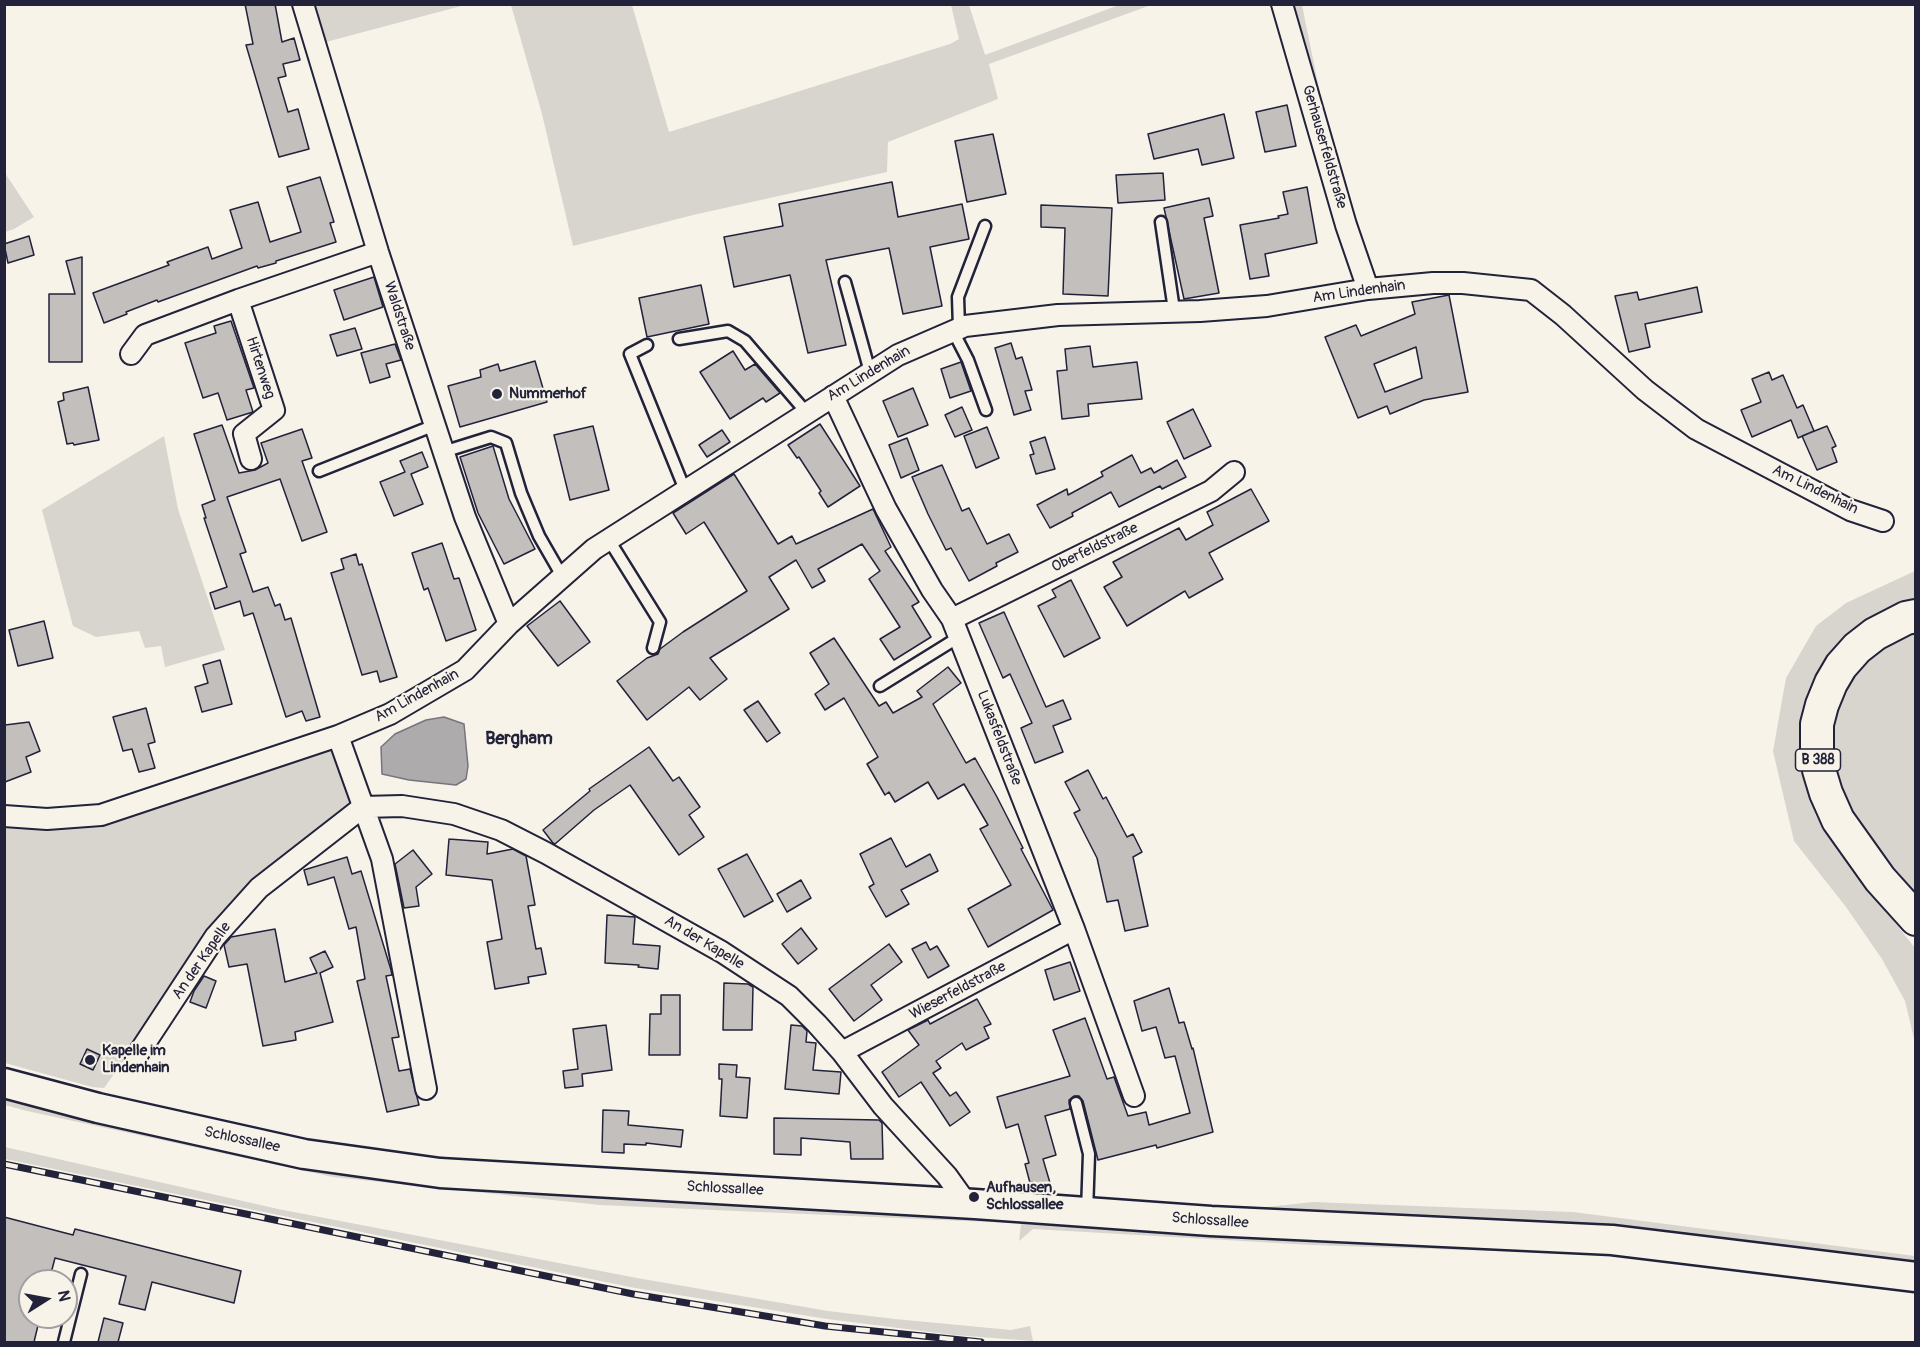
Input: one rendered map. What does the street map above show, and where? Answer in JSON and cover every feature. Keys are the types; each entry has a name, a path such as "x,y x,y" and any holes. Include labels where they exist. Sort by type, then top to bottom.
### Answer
{"main road":[{"name":"B 388","path":"1916,616 1905,618 1875,634 1857,648 1841,666 1822,705 1817,724 1817,748 1819,770 1838,820 1875,873 1916,919"},
{"name":"Schlossallee","path":"4,1083 98,1108 304,1154 440,1173 967,1204 1211,1221 1612,1240 1916,1277"}],"street":[{"name":"Waldstraße","path":"303,4 378,252 443,452 465,518 509,624"},
{"name":"Gerhauserfeldstraße","path":"1282,4 1346,225 1368,290"},
{"path":"131,354 145,335 378,252"},
{"name":"Am Lindenhain","path":"4,816 47,819 101,815 338,736 390,714 465,670 509,624 562,576 609,540 898,355 965,326 1058,315 1200,311 1267,306 1368,290 1433,283 1463,283 1531,290 1563,315 1645,390 1696,429 1850,510 1883,520"},
{"name":"Hirtenweg","path":"238,300 273,410 244,434 251,459"},
{"name":"Lukasfeldstraße","path":"833,396 886,509 932,590 952,619 1074,929 1134,1096"},
{"name":"Oberfeldstraße","path":"952,619 1211,491 1234,471"},
{"path":"338,736 382,859 426,1089"},
{"name":"An der Kapelle","path":"136,1057 215,937 259,888 363,807 402,806 454,814 501,830 546,853 722,952 789,996 818,1024 842,1052 884,1106 947,1176 967,1204"},
{"name":"Wieserfeldstraße","path":"842,1052 1074,929"}],"lane":[{"path":"1161,222 1174,310"},
{"path":"985,226 961,286 956,330 986,410"},
{"path":"845,282 870,372"},
{"path":"679,339 728,332 745,341 806,412"},
{"path":"647,345 630,354 685,490"},
{"path":"319,471 435,425"},
{"path":"443,452 491,437 506,443 520,493 539,536 562,576"},
{"path":"609,540 660,622 653,648"},
{"path":"880,686 959,637"},
{"path":"1076,1103 1089,1154 1087,1213"},
{"path":"64,1342 81,1274"}],"shaded area":[{"path":"309,4 465,5 322,43"},
{"path":"511,5 632,5 669,132 950,44 959,39 951,5 969,5 985,55 1119,5 1151,5 989,64 998,99 888,142 887,172 693,215 573,246 542,114"},
{"path":"1289,5 1302,5 1323,108 1353,220"},
{"path":"5,173 34,217 5,232"},
{"path":"164,436 178,509 225,650 165,667 161,646 145,648 139,631 96,637 73,626 42,510"},
{"path":"1915,571 1915,604 1805,717 1803,768 1816,816 1838,851 1915,948 1915,1043 1905,1001 1882,959 1846,907 1794,841 1773,751 1786,678 1816,626 1846,603"},
{"path":"1915,628 1915,903 1841,807 1830,761 1831,722 1851,671 1875,647"},
{"path":"444,717 464,724 468,766 466,779 456,785 409,780 382,774 381,747 395,734 426,720"},
{"path":"329,747 352,802 251,884 104,1088 92,1087 5,1063 4,826 41,828 101,825"},
{"path":"4,1094 276,1158 1004,1217 1011,1223 600,1205 333,1177 27,1111 5,1105"},
{"path":"5,1147 278,1209 637,1278 828,1311 1011,1330 1030,1326 1033,1341 954,1335 827,1319 635,1288 5,1159"},
{"path":"1313,1202 1573,1212 1915,1256 1915,1266 1699,1237 1240,1210"},
{"path":"1026,1218 1557,1246 1557,1253 1312,1245 1033,1229 1019,1241 1021,1224"}],"building":[{"path":"245,4 275,4 282,42 294,38 300,60 283,64 286,76 278,78 288,112 298,109 309,149 279,157 246,45 253,44"},
{"path":"1287,105 1296,146 1265,152 1256,112"},
{"path":"1224,114 1234,158 1202,165 1198,149 1154,159 1148,134"},
{"path":"993,134 1006,194 967,202 955,141"},
{"path":"1163,173 1165,200 1118,203 1116,175"},
{"path":"320,177 334,222 330,223 336,242 276,261 276,263 258,268 257,266 158,302 157,300 104,323 93,293 169,265 167,262 208,247 212,259 242,248 230,210 258,202 270,242 301,232 287,187"},
{"path":"892,182 898,217 962,204 969,239 930,247 942,306 903,314 889,248 826,260 846,345 808,353 790,275 734,287 724,237 783,226 779,204"},
{"path":"1307,187 1317,243 1265,254 1269,276 1250,279 1240,225 1279,218 1278,216 1288,214 1283,192"},
{"path":"1209,198 1213,216 1204,218 1219,293 1184,299 1164,208"},
{"path":"1041,205 1112,208 1108,296 1063,294 1065,228 1041,227"},
{"path":"29,236 34,255 8,263 4,244"},
{"path":"82,257 82,362 49,362 49,294 75,294 66,261"},
{"path":"374,277 383,307 344,320 334,290"},
{"path":"701,285 709,324 647,337 639,298"},
{"path":"1697,287 1702,312 1645,324 1650,347 1629,352 1615,296 1637,292 1639,300"},
{"path":"1449,295 1468,392 1424,400 1390,414 1387,406 1358,418 1325,337 1356,325 1361,336 1415,314 1412,302","holes":["1416,347 1422,378 1385,392 1374,364"]},
{"path":"231,321 254,388 246,390 253,412 227,420 218,393 203,398 185,343 216,333 214,326"},
{"path":"355,328 362,349 337,356 330,335"},
{"path":"1011,343 1016,359 1022,357 1032,390 1025,391 1031,410 1014,415 995,348"},
{"path":"395,344 401,360 386,364 390,377 370,383 361,353"},
{"path":"1090,346 1093,367 1137,362 1142,399 1088,404 1089,416 1062,419 1057,371 1067,370 1065,349"},
{"path":"733,351 745,370 755,364 780,393 766,402 763,398 730,419 700,372"},
{"name":"Nummerhof","path":"535,361 547,402 460,427 448,386 481,377 480,370 498,364 500,371"},
{"path":"961,362 971,391 950,398 941,369"},
{"path":"1769,372 1772,380 1783,375 1797,408 1803,405 1814,431 1798,438 1791,420 1752,437 1741,410 1761,402 1752,379"},
{"path":"88,387 99,440 74,445 73,443 67,444 58,402 64,400 63,393"},
{"path":"913,388 928,425 898,437 883,401"},
{"path":"962,407 972,430 955,437 945,415"},
{"path":"1193,409 1211,446 1184,459 1167,422"},
{"path":"820,424 860,486 828,507 819,493 821,491 799,457 797,458 788,445"},
{"path":"222,425 239,473 255,470 268,463 261,443 302,429 312,458 302,461 327,532 302,541 280,479 227,497 246,552 240,554 253,592 268,587 275,606 280,604 285,620 291,618 320,717 306,721 302,711 286,717 253,613 244,616 240,601 215,609 210,593 227,587 204,518 206,518 202,505 215,500 194,434"},
{"path":"593,426 609,490 570,500 554,435"},
{"path":"1827,426 1836,446 1832,448 1837,462 1817,470 1802,436"},
{"path":"987,427 999,458 976,468 964,436"},
{"path":"722,430 730,442 707,457 699,445"},
{"path":"1045,437 1055,469 1036,474 1030,455 1034,454 1030,442"},
{"path":"907,438 919,470 901,478 889,445"},
{"path":"493,446 509,499 535,549 504,564 478,513 460,457"},
{"path":"422,452 428,467 411,474 423,504 394,516 380,482 405,472 400,461"},
{"path":"1132,455 1141,473 1151,468 1154,473 1177,460 1186,477 1162,489 1160,486 1119,507 1111,492 1050,528 1037,505 1067,489 1068,495 1103,476 1101,472"},
{"path":"942,465 962,511 969,508 987,544 1009,534 1018,552 969,581 951,548 946,550 912,477"},
{"path":"734,474 778,544 792,536 796,544 873,509 891,547 885,551 919,602 912,606 931,637 894,660 880,639 900,627 869,579 880,571 862,544 818,569 825,581 812,588 796,560 769,577 789,609 710,658 727,679 700,700 689,687 647,720 617,681 647,658 658,654 660,649 683,632 747,591 704,522 686,534 673,513"},
{"path":"1251,489 1269,521 1209,553 1223,579 1189,598 1185,591 1127,626 1104,587 1122,577 1113,562 1179,528 1186,540 1213,525 1207,512"},
{"path":"442,543 454,579 459,578 476,630 446,641 428,588 424,590 412,553"},
{"path":"356,554 359,565 362,564 397,677 380,682 377,671 362,675 331,573 344,569 341,559"},
{"path":"1071,580 1100,638 1064,657 1038,606 1056,597 1052,590"},
{"path":"560,601 590,642 558,666 527,626"},
{"path":"1004,612 1046,707 1063,700 1071,719 1053,726 1063,752 1035,763 1021,728 1032,723 1010,674 1003,678 979,623"},
{"path":"44,621 53,658 18,666 9,630"},
{"path":"834,638 879,706 886,702 893,713 922,697 917,691 948,667 961,683 933,704 966,763 975,758 1053,910 988,947 968,909 1011,885 980,829 988,825 964,784 938,799 928,782 895,802 889,792 885,795 867,764 878,757 844,698 825,710 815,694 829,684 810,653"},
{"path":"220,660 232,704 202,712 195,687 208,683 203,665"},
{"path":"758,701 780,733 767,742 744,710"},
{"path":"146,708 155,742 148,744 155,768 139,772 132,749 123,751 113,717"},
{"path":"29,722 40,751 26,757 31,772 5,782 5,725"},
{"path":"649,747 673,781 679,777 700,807 689,815 704,837 679,855 630,785 594,810 555,844 553,843 543,830 590,791 589,789"},
{"path":"1088,770 1103,799 1106,797 1127,837 1133,834 1142,852 1133,857 1148,926 1125,931 1118,900 1107,902 1097,858 1074,813 1080,810 1065,782"},
{"path":"891,838 906,867 930,854 938,871 901,890 909,904 886,917 869,887 874,884 860,854"},
{"path":"449,839 488,842 487,854 513,849 526,856 535,905 528,906 536,949 541,948 546,974 528,977 529,983 495,989 487,942 502,939 492,880 446,875"},
{"path":"413,850 432,874 416,887 419,906 404,908 395,864"},
{"path":"747,854 773,901 744,917 718,869"},
{"path":"347,857 352,874 361,871 391,970 392,975 386,976 399,1037 392,1038 399,1071 410,1069 419,1105 387,1112 357,981 365,979 356,927 349,929 334,877 308,885 304,870"},
{"path":"801,880 811,898 787,912 777,894"},
{"path":"607,915 635,917 633,944 660,946 658,969 638,967 639,965 605,963"},
{"path":"801,928 817,949 798,964 782,944"},
{"path":"275,929 285,982 317,973 310,958 325,951 333,967 320,973 333,1022 295,1032 296,1040 263,1046 247,964 229,967 224,945 231,937"},
{"path":"926,942 930,950 937,946 949,966 928,978 912,949"},
{"path":"889,944 902,962 871,985 882,1000 854,1021 829,989"},
{"path":"1070,962 1080,991 1054,1000 1045,970"},
{"path":"204,976 216,981 206,1008 190,1002"},
{"path":"724,983 748,984 753,987 752,1030 723,1030"},
{"path":"1169,988 1179,1023 1184,1022 1193,1048 1213,1132 1157,1148 1156,1145 1098,1160 1083,1101 1079,1096 1074,1096 1069,1100 1070,1109 1045,1116 1056,1155 1043,1159 1050,1183 1035,1187 1033,1182 1030,1183 1025,1164 1029,1163 1018,1124 1006,1128 997,1097 1070,1076 1053,1030 1085,1018 1107,1079 1114,1077 1128,1116 1146,1112 1149,1125 1190,1113 1175,1056 1165,1058 1156,1027 1142,1031 1134,1001"},
{"path":"661,995 680,995 680,1055 649,1055 650,1014 661,1014"},
{"path":"977,999 991,1024 984,1027 989,1038 966,1050 962,1043 936,1061 941,1068 933,1073 950,1096 956,1092 970,1112 950,1126 921,1082 899,1097 882,1072 919,1045 908,1030 928,1020 930,1024"},
{"path":"606,1025 612,1070 582,1074 583,1086 565,1088 563,1071 578,1069 573,1029"},
{"path":"791,1025 802,1026 807,1031 806,1042 816,1043 813,1070 841,1072 839,1094 785,1089"},
{"name":"Kapelle im Lindenhain","path":"87,1049 100,1055 93,1070 80,1064"},
{"path":"719,1064 737,1065 736,1077 750,1078 747,1118 720,1116 722,1079 719,1079"},
{"path":"603,1110 629,1111 628,1125 683,1130 681,1147 646,1143 646,1145 624,1144 624,1153 602,1152"},
{"path":"774,1118 879,1120 882,1123 883,1159 851,1159 850,1142 801,1138 801,1155 774,1154"},
{"path":"4,1217 73,1235 75,1229 241,1271 234,1303 152,1282 145,1310 119,1304 126,1276 55,1258 52,1269 18,1269 18,1329 37,1329 34,1342 4,1342"},
{"path":"104,1318 123,1323 118,1342 98,1342"}],"railway":[{"path":"4,1164 633,1294 825,1326 981,1342"}],"place":[{"name":"Nummerhof","path":"497,394"},
{"name":"Kapelle im Lindenhain","path":"90,1060"},
{"name":"Aufhausen, Schlossallee","path":"974,1197"}],"district":[{"name":"Bergham","path":"519,739"}]}
